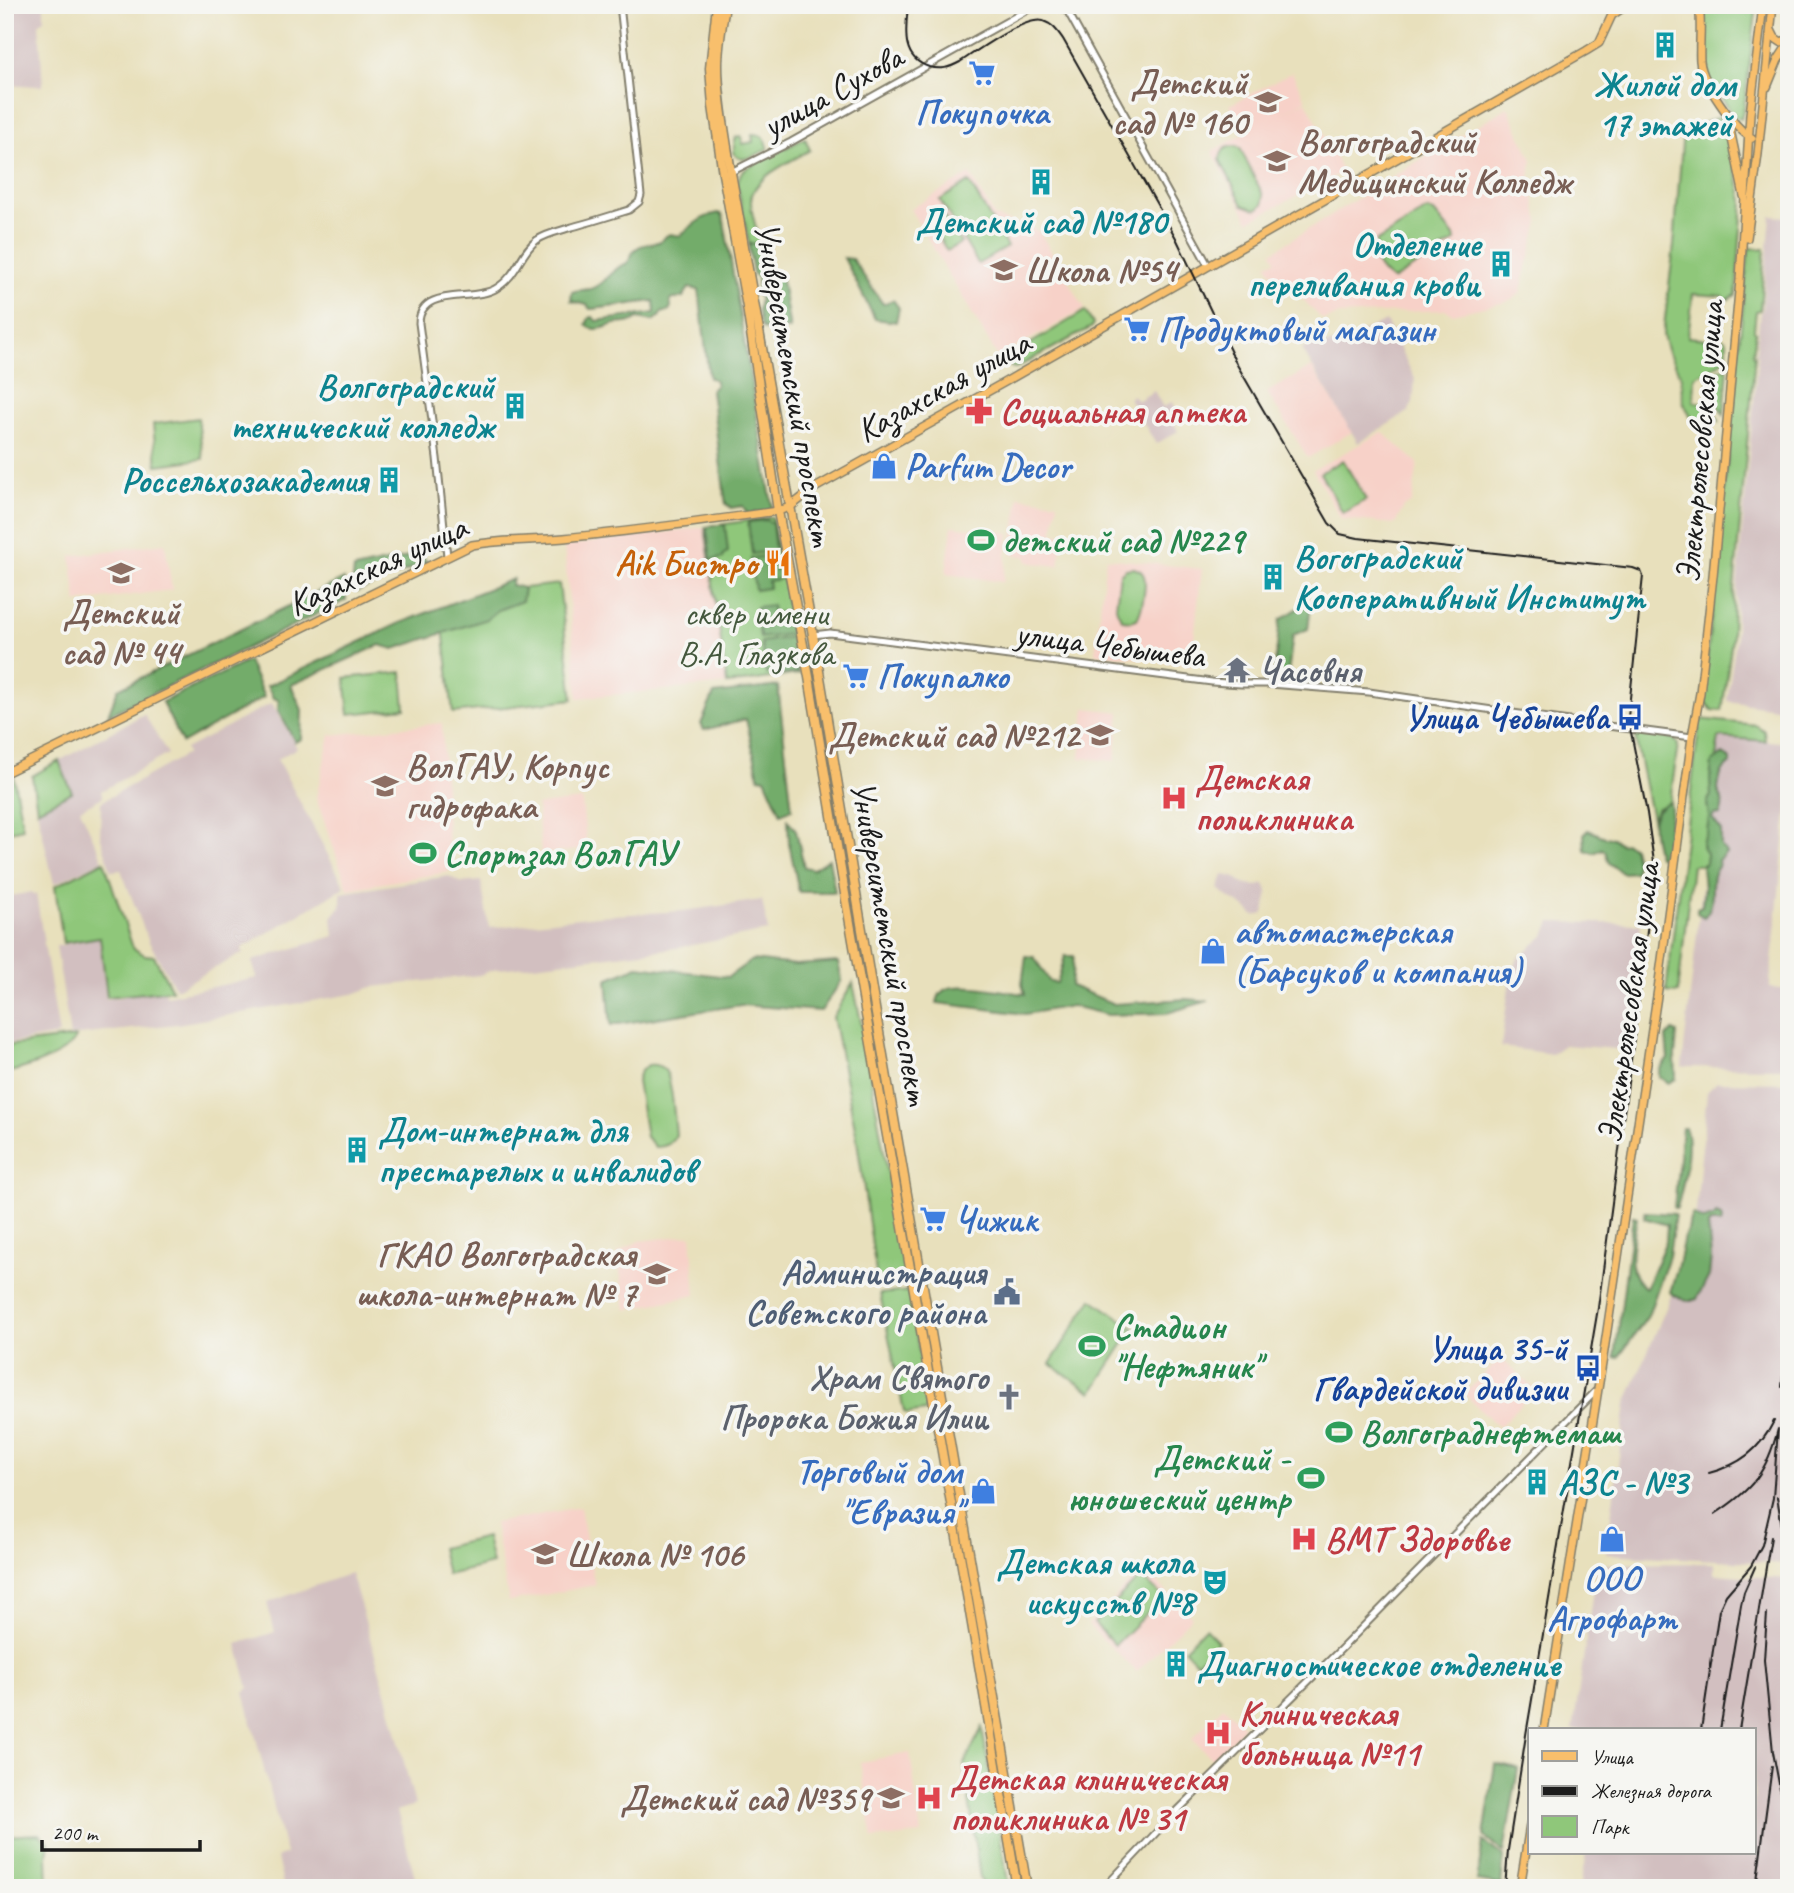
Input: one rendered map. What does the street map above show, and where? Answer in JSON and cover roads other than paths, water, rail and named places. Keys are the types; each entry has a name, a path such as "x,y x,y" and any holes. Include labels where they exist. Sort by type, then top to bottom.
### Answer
{"highway":[{"name":"Университетский проспект","path":"717,5 710,68 713,106 813,635 1027,1888"},
{"name":"Университетский проспект","path":"725,5 718,66 727,174 778,512 1017,1888"},
{"path":"826,778 832,781 836,775"}],"main road":[{"path":"1699,5 1702,68 1707,82 1726,111 1749,138 1759,139"},
{"name":"Электролесовская улица","path":"1544,1728 1604,1351 1700,693 1713,576 1740,280 1751,114 1763,5"},
{"name":"Электролесовская улица","path":"1740,280 1752,205 1773,5"},
{"name":"Казахская улица","path":"5,773 472,545 492,541 560,538 778,512 790,507 813,489 1600,43 1612,15 1624,7"},
{"path":"1770,30 1781,42 1789,41"},
{"path":"1765,94 1778,60 1789,41"},
{"path":"1726,111 1746,205"},
{"path":"1732,119 1742,122 1751,114"},
{"path":"1520,1888 1528,1838"}],"street":[{"path":"447,556 419,314 432,301 492,290 511,276 536,241 545,236 629,210 639,202 641,195 620,5"},
{"name":"улица Сухова","path":"727,174 791,142 1037,5"},
{"path":"1059,5 1068,12 1208,265"},
{"name":"улица Чебышева","path":"813,635 830,633 1212,682 1369,692 1692,737"},
{"path":"1104,1888 1167,1821 1597,1390"}],"tram line":[{"path":"908,5 906,33 909,50 920,63 933,68 956,64 1001,36 1035,21 1050,24 1057,31 1176,238 1236,363 1329,523 1340,534 1633,568 1641,571 1643,576 1628,717 1654,862 1643,970 1598,1308 1526,1735 1508,1850 1505,1888"}],"railway":[{"path":"1788,129 1789,153"},
{"path":"1786,1272 1787,1217"},
{"path":"1787,1262 1789,1297"},
{"path":"1782,1387 1789,1305"},
{"path":"1782,1440 1789,1377"},
{"path":"1709,1473 1730,1466 1747,1455 1762,1440 1774,1421"},
{"path":"1701,1728 1719,1610 1726,1595 1751,1566 1762,1545 1773,1498 1778,1429 1769,1457 1756,1479 1739,1497 1715,1514"},
{"path":"1777,1499 1789,1568"},
{"path":"1739,1728 1771,1537"},
{"path":"1720,1728 1741,1605 1755,1567"},
{"path":"1767,1613 1764,1660 1773,1752 1780,1789 1789,1811"},
{"path":"1756,1888 1772,1766"}],"place":[{"name":"Жилой дом 17 этажей","path":"1665,45"},
{"name":"Покупочка","path":"982,73"},
{"name":"Детский сад № 160","path":"1268,102"},
{"name":"Волгоградский Медицинский Колледж","path":"1277,161"},
{"name":"Детский сад №180","path":"1041,182"},
{"name":"Отделение переливания крови","path":"1501,264"},
{"name":"Школа №54","path":"1004,270"},
{"name":"Продуктовый магазин","path":"1137,329"},
{"name":"Волгоградский технический колледж","path":"515,406"},
{"name":"Социальная аптека","path":"979,411"},
{"name":"Parfum Decor","path":"884,466"},
{"name":"Россельхозакадемия","path":"389,480"},
{"name":"детский сад №229","path":"981,540"},
{"name":"Aik Бистро","path":"778,563"},
{"name":"Детский сад № 44","path":"121,573"},
{"name":"Вогоградский Кооперативный Институт","path":"1273,577"},
{"name":"Часовня","path":"1237,670"},
{"name":"Покупалко","path":"856,676"},
{"name":"Улица Чебышева","path":"1630,717"},
{"name":"Детский сад №212","path":"1100,735"},
{"name":"ВолГАУ, Корпус гидрофака","path":"385,786"},
{"name":"Детская поликлиника","path":"1174,798"},
{"name":"Спортзал ВолГАУ","path":"423,853"},
{"name":"автомастерская (Барсуков и компания)","path":"1213,951"},
{"name":"Дом-интернат для престарелых и инвалидов","path":"357,1150"},
{"name":"Чижик","path":"933,1219"},
{"name":"ГКАО Волгоградская школа-интернат № 7","path":"657,1274"},
{"name":"Администрация Советского района","path":"1007,1292"},
{"name":"Стадион \"Нефтяник\"","path":"1092,1346"},
{"name":"Улица 35-й Гвардейской дивизии","path":"1588,1368"},
{"name":"Храм Святого Пророка Божия Илии","path":"1009,1397"},
{"name":"Волгограднефтемаш","path":"1339,1432"},
{"name":"Детский - юношеский центр","path":"1311,1478"},
{"name":"АЗС - №3","path":"1537,1482"},
{"name":"Торговый дом \"Евразия\"","path":"983,1491"},
{"name":"ВМТ Здоровье","path":"1304,1539"},
{"name":"ООО Агрофарт","path":"1612,1539"},
{"name":"Школа № 106","path":"545,1554"},
{"name":"Детская школа искусств №8","path":"1215,1582"},
{"name":"Диагностическое отделение","path":"1176,1664"},
{"name":"Клиническая больница №11","path":"1218,1733"},
{"name":"Детский сад №359","path":"891,1798"},
{"name":"Детская клиническая поликлиника № 31","path":"929,1798"}],"park label":[{"name":"сквер имени В.А. Глазкова","path":"756,633"}]}
